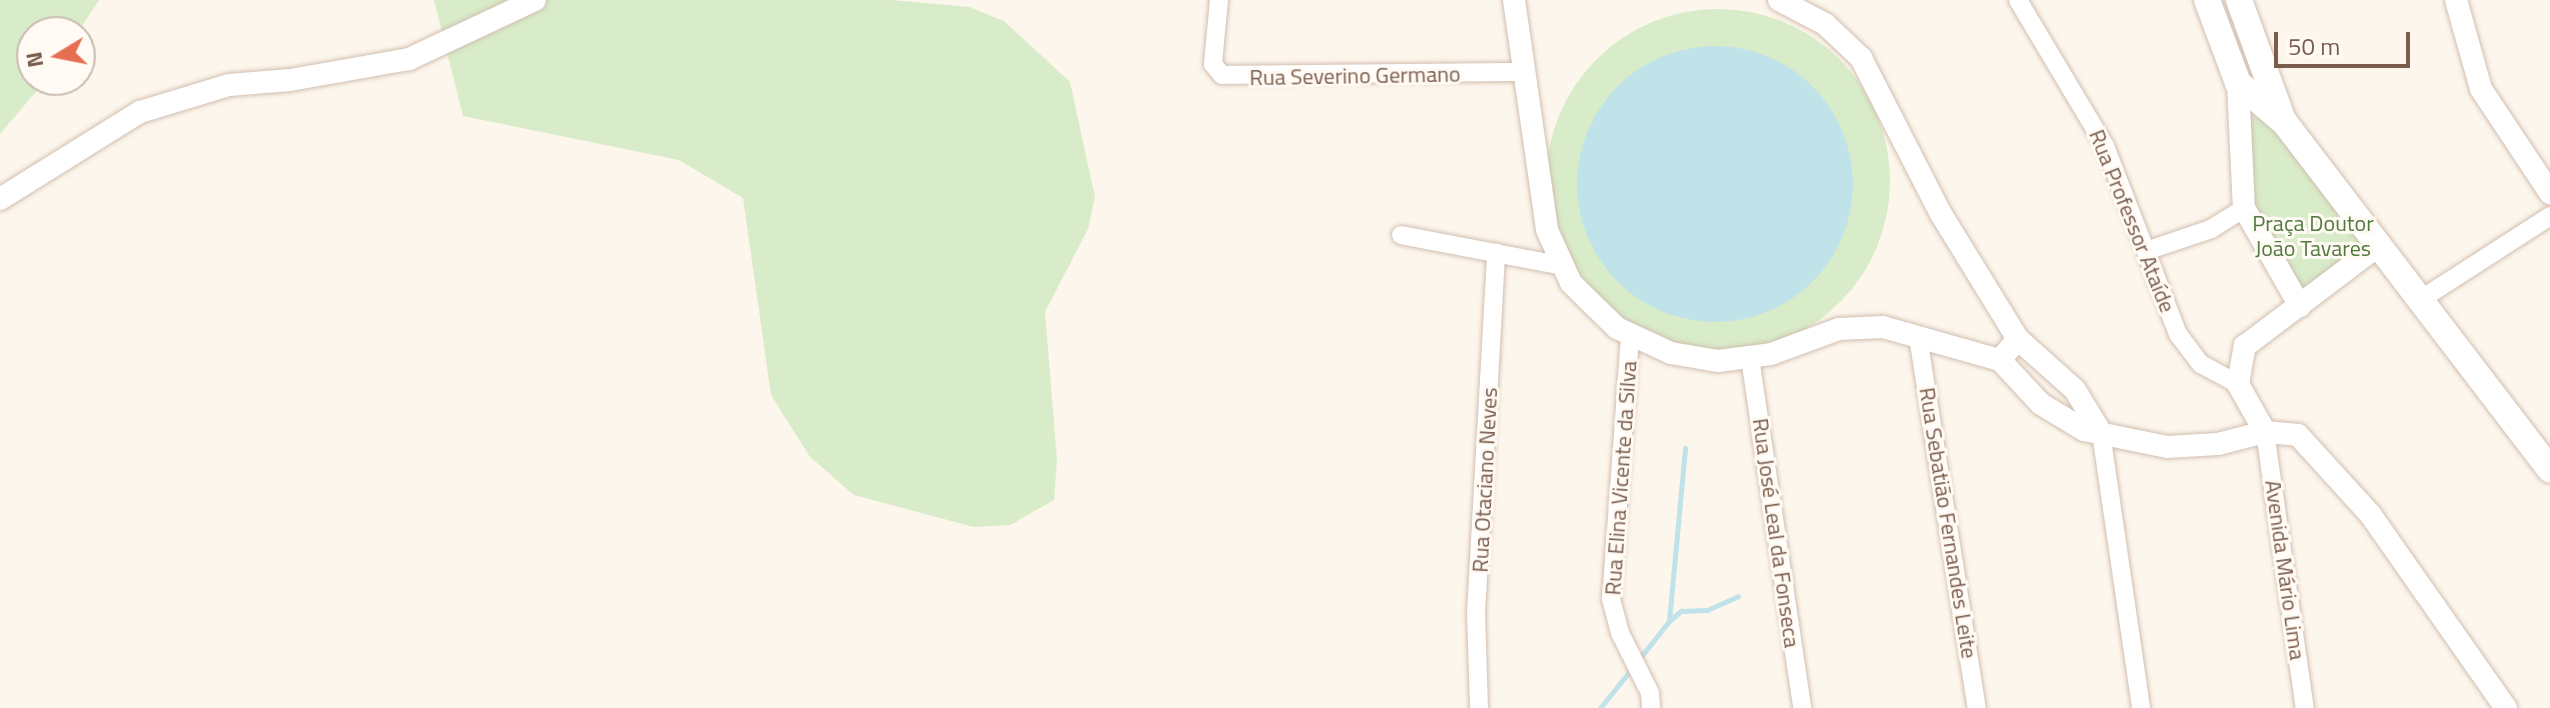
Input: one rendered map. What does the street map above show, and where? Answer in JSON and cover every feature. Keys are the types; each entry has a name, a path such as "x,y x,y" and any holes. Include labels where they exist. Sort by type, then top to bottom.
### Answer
{"main road":[{"path":"2207,0 2238,83 2285,123 2423,298 2550,469"},
{"path":"2239,0 2285,123"}],"street":[{"path":"0,199 140,112 229,85 290,80 409,59 535,0"},
{"name":"Rua Severino Germano","path":"1219,0 1213,64 1231,78 1525,72"},
{"path":"1514,0 1542,205 1559,265 1598,313 1630,336 1682,356 1750,358 1863,325 2000,360 2057,417 2101,433 2181,447 2265,432 2298,435 2336,474 2506,708"},
{"path":"1779,0 1825,24 1861,58 1951,234 2018,339 2075,390 2101,433 2141,708"},
{"name":"Rua Professor Ataíde","path":"2018,0 2094,126 2187,348 2208,370 2238,384"},
{"path":"2456,0 2481,89 2550,193"},
{"path":"2238,83 2238,140 2244,208 2300,306"},
{"path":"2146,251 2211,229 2244,208"},
{"path":"2423,298 2550,216"},
{"path":"1401,235 1559,265"},
{"path":"2265,432 2238,384 2245,346 2379,245"},
{"name":"Rua Otaciano Neves","path":"1479,708 1475,628 1496,253"},
{"name":"Rua Elina Vicente da Silva","path":"1630,336 1610,584 1620,633 1650,693 1651,708"},
{"name":"Rua Sebatião Fernandes Leite","path":"1918,337 1977,708"},
{"path":"2000,360 2018,339"},
{"name":"Rua José Leal da Fonseca","path":"1750,358 1802,708"},
{"name":"Avenida Mário Lima","path":"2265,432 2305,708"}],"green space":[{"path":"0,0 99,0 88,16 16,16 16,96 32,96 0,134"},
{"path":"434,0 892,0 969,7 1004,21 1070,82 1095,197 1088,229 1045,312 1057,460 1054,500 1010,525 974,527 854,495 810,457 771,395 743,198 679,160 463,116"},
{"path":"1701,9 1735,9 1768,16 1799,29 1840,59 1861,85 1877,115 1887,147 1890,181 1887,215 1877,247 1861,277 1840,303 1799,333 1768,346 1735,353 1701,353 1668,346 1637,333 1609,314 1585,290 1566,262 1553,231 1546,198 1546,164 1553,131 1566,100 1585,72 1609,48 1637,29 1668,16"},
{"name":"Praça Doutor João Tavares","path":"2266,114 2379,245 2300,306 2252,223 2246,120"}],"water":[{"path":"1729,46 1780,62 1803,77 1822,96 1843,131 1851,157 1851,211 1843,237 1830,261 1813,282 1792,299 1768,312 1729,322 1701,322 1650,306 1627,291 1608,272 1587,237 1579,211 1577,170 1593,119 1608,96 1627,77 1662,56 1688,48"}],"waterway":[{"path":"1639,659 1669,621 1685,448"},
{"path":"1669,621 1681,611 1707,610 1738,596"},
{"path":"1600,708 1633,667"}]}
